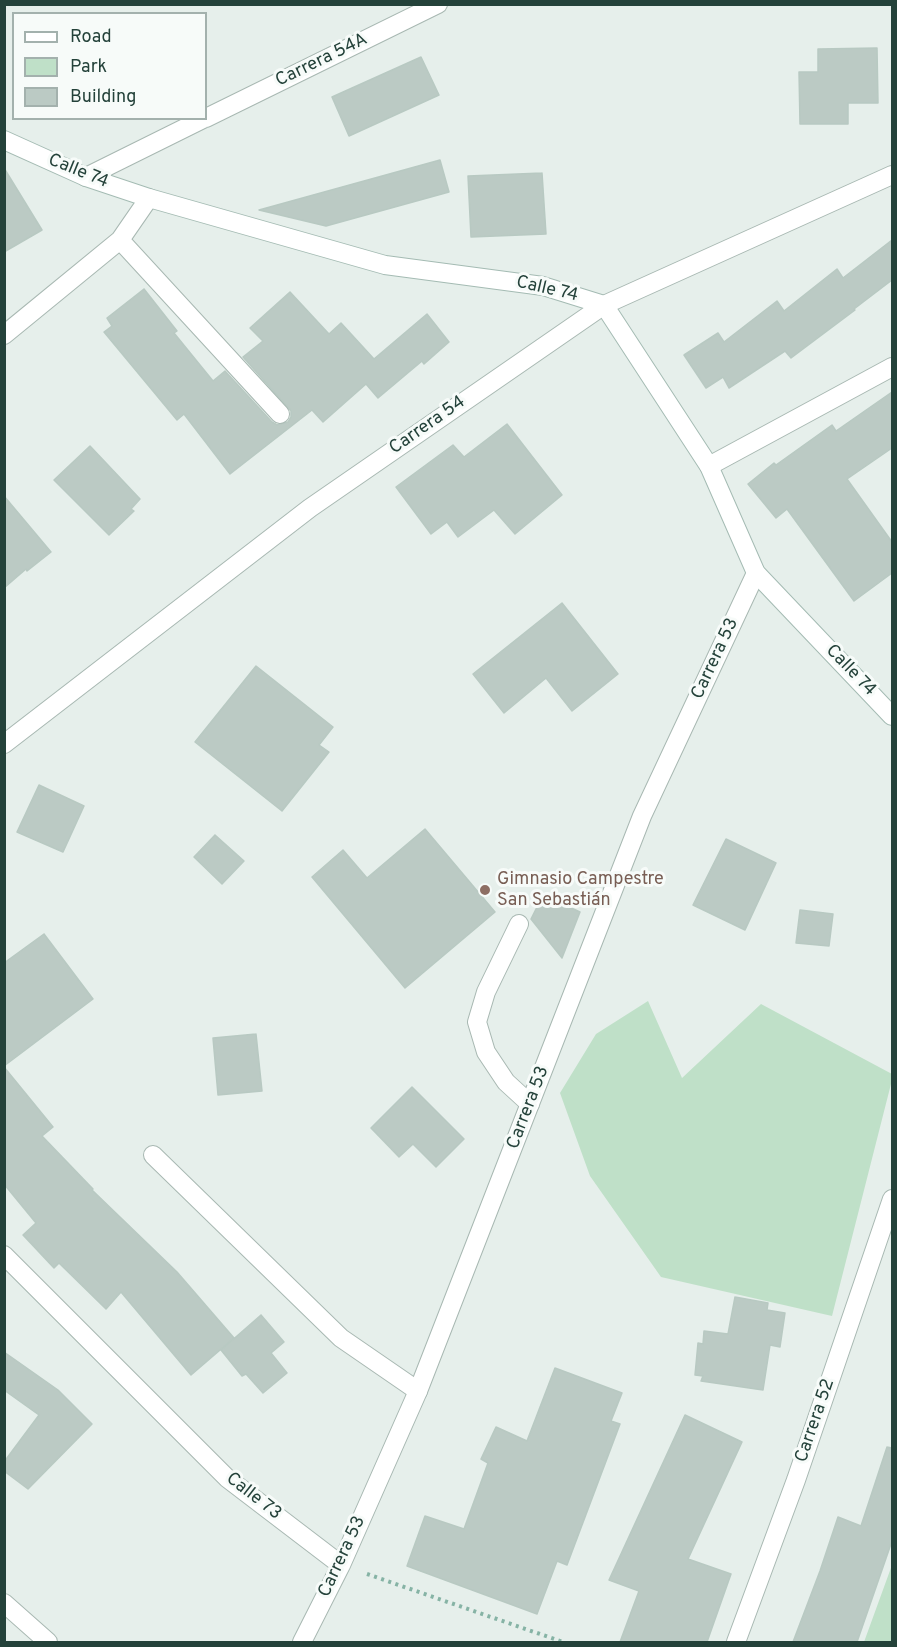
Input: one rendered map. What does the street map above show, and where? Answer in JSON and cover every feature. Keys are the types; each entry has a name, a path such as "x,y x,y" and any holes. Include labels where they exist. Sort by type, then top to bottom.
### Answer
{"street":[{"name":"Carrera 54A","path":"207,117 438,4"},
{"name":"Carrera 54A","path":"86,177 201,120"},
{"name":"Calle 74","path":"4,140 86,177 149,198 385,265 543,286 604,304 709,466 756,573 892,716"},
{"name":"Carrera 54","path":"4,744 310,508 604,304 892,175"},
{"path":"4,335 120,240 149,198"},
{"path":"120,240 280,414"},
{"path":"709,466 892,366"},
{"name":"Carrera 53","path":"302,1642 341,1565 418,1391 642,816 756,573"},
{"path":"519,924 486,992 477,1022 486,1052 506,1082 530,1104"},
{"path":"153,1155 341,1338 418,1391"},
{"name":"Carrera 52","path":"736,1642 796,1480 892,1199"},
{"name":"Calle 73","path":"4,1255 227,1478 341,1565"},
{"path":"4,1603 48,1642"}],"path":[{"path":"341,1565 563,1642"}],"green space":[{"path":"648,1001 682,1078 761,1004 892,1074 832,1316 661,1277 590,1176 560,1093 596,1034"},
{"path":"892,1565 892,1642 864,1642"}],"building":[{"path":"877,48 878,103 848,103 848,124 800,124 799,72 818,72 818,49"},
{"path":"421,57 439,95 349,136 332,97"},
{"path":"440,160 449,192 326,226 259,210"},
{"path":"4,168 42,230 4,252"},
{"path":"542,173 546,234 471,237 468,176"},
{"path":"892,240 892,280 855,310 791,358 785,351 729,388 723,377 706,388 684,355 718,333 724,342 777,301 784,311 837,269 843,278"},
{"path":"144,289 177,331 174,333 213,381 225,371 277,425 288,422 291,411 243,357 263,341 250,328 290,292 329,334 341,323 374,359 427,314 449,342 424,364 422,361 378,398 366,384 323,422 312,410 230,474 184,414 177,420 104,332 112,326 107,318"},
{"path":"892,392 892,448 847,479 892,542 892,573 854,601 787,509 776,518 748,484 774,463 776,465 832,425 836,431"},
{"path":"507,424 562,495 515,534 494,510 458,537 447,522 431,534 396,487 453,445 464,457"},
{"path":"90,446 140,499 131,509 134,511 109,535 54,480"},
{"path":"4,496 51,552 4,588"},
{"path":"562,603 618,674 572,711 546,678 504,713 473,674"},
{"path":"256,666 333,727 319,745 329,752 282,811 195,742"},
{"path":"39,785 84,806 63,852 17,832"},
{"path":"425,829 495,912 405,988 312,877 343,850 367,878"},
{"path":"215,835 244,861 222,884 194,857"},
{"path":"726,839 776,863 745,930 693,905"},
{"path":"543,895 580,912 562,958 531,919"},
{"path":"800,910 833,914 829,946 796,943"},
{"path":"44,934 93,999 4,1066 4,963"},
{"path":"256,1034 262,1091 218,1095 213,1038"},
{"path":"4,1067 53,1127 42,1136 92,1190 177,1272 234,1338 191,1375 121,1292 106,1309 59,1263 54,1268 23,1235 36,1223 4,1184"},
{"path":"412,1087 464,1139 436,1167 413,1144 399,1157 371,1128"},
{"path":"735,1297 768,1303 767,1310 785,1313 780,1347 770,1345 763,1390 701,1381 703,1376 695,1375 698,1343 703,1344 704,1331 728,1334"},
{"path":"261,1315 284,1342 271,1353 287,1373 263,1393 246,1374 242,1376 221,1350"},
{"path":"4,1352 58,1390 92,1424 28,1489 4,1471 4,1462 39,1415 4,1390"},
{"path":"555,1368 622,1393 611,1421 620,1424 567,1565 557,1561 537,1614 407,1566 425,1516 464,1529 488,1463 481,1459 496,1427 527,1441"},
{"path":"685,1415 742,1442 688,1559 731,1574 707,1642 620,1642 639,1591 609,1580"},
{"path":"887,1447 892,1448 892,1541 857,1642 793,1642 838,1517 861,1526"}],"place":[{"name":"Gimnasio Campestre San Sebastián","path":"485,890"}]}
